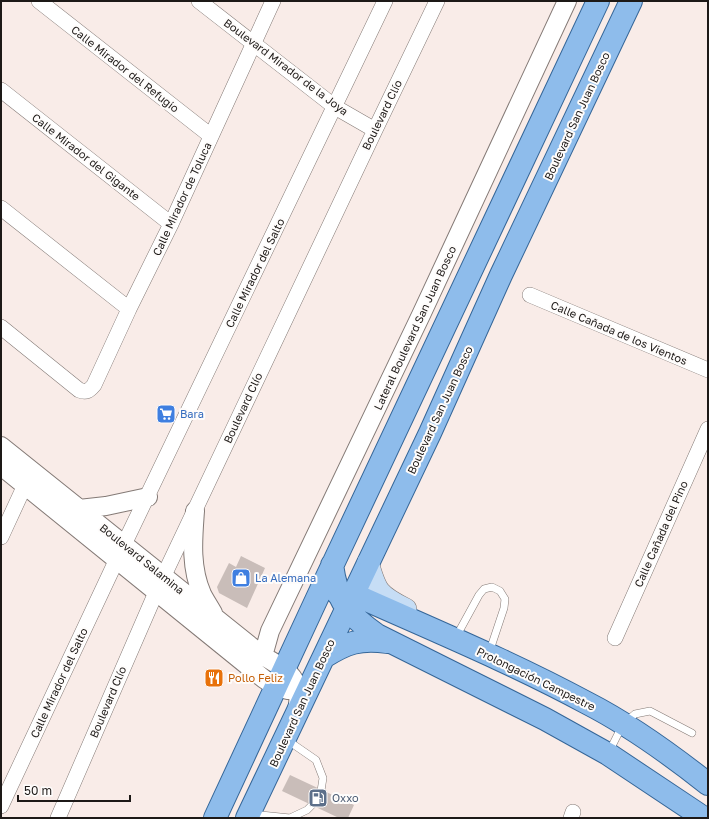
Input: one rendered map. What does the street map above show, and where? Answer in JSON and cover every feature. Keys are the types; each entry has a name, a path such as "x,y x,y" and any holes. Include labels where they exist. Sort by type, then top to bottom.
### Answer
{"main road":[{"path":"215,818 332,565 598,1"},
{"name":"Boulevard San Juan Bosco","path":"248,816 296,716 307,683 324,657 346,599 368,562 381,536 430,433 501,275 631,1"},
{"path":"354,520 353,532 362,544 367,544 381,536"},
{"path":"368,562 376,587 380,593 388,600 436,623 452,638"},
{"path":"332,565 346,599 365,627 377,635 546,719 608,754 704,818"},
{"path":"311,610 328,598 346,599"},
{"name":"Prolongación Campestre","path":"346,599 452,638 588,703 623,724 708,784"},
{"path":"324,657 344,645 356,641 367,640 394,643"},
{"path":"277,684 277,693 282,693 288,696 296,716"}],"street":[{"name":"Calle Mirador del Refugio","path":"39,1 211,136"},
{"name":"Boulevard Mirador de la Joya","path":"199,1 335,107 375,130"},
{"name":"Calle Mirador de Toluca","path":"1,328 79,390 85,392 90,390 94,385 129,309 171,224 273,1"},
{"name":"Calle Mirador del Salto","path":"1,806 121,552 335,107 384,1"},
{"name":"Boulevard Clío","path":"58,818 160,584 437,1"},
{"name":"Lateral Boulevard San Juan Bosco","path":"263,656 270,631 422,315 568,1"},
{"name":"Calle Mirador del Gigante","path":"1,90 171,224"},
{"path":"1,208 129,309"},
{"name":"Calle Cañada de los Vientos","path":"530,295 708,370"},
{"name":"Calle Cañada del Pino","path":"615,638 708,429"},
{"name":"Boulevard Salamina","path":"1,446 79,509 121,552"},
{"name":"Boulevard Salamina","path":"1,466 25,485 121,552 277,684"},
{"path":"1,537 25,485"},
{"path":"79,509 106,506 148,497"},
{"path":"195,511 192,545 194,560 202,593 216,619"},
{"name":"Boulevard Salamina","path":"160,584 216,619 263,656 277,684"},
{"path":"277,684 294,678 307,683"}],"lane":[{"path":"452,638 478,595 484,589 492,587 500,591 505,598 504,608 489,655"},
{"path":"608,754 623,724 635,714 650,711 692,733"},
{"path":"248,816 290,818 307,810 320,797 324,778 316,760 285,739"}],"building":[{"name":"La Alemana","path":"241,556 265,568 247,608 219,593 217,587 229,563 236,567"},
{"name":"Oxxo","path":"290,775 354,805 348,818 339,818 282,791"}],"place":[{"name":"Bara","path":"166,414"},
{"name":"La Alemana","path":"241,578"},
{"name":"Pollo Feliz","path":"214,678"},
{"name":"Oxxo","path":"318,798"}]}
